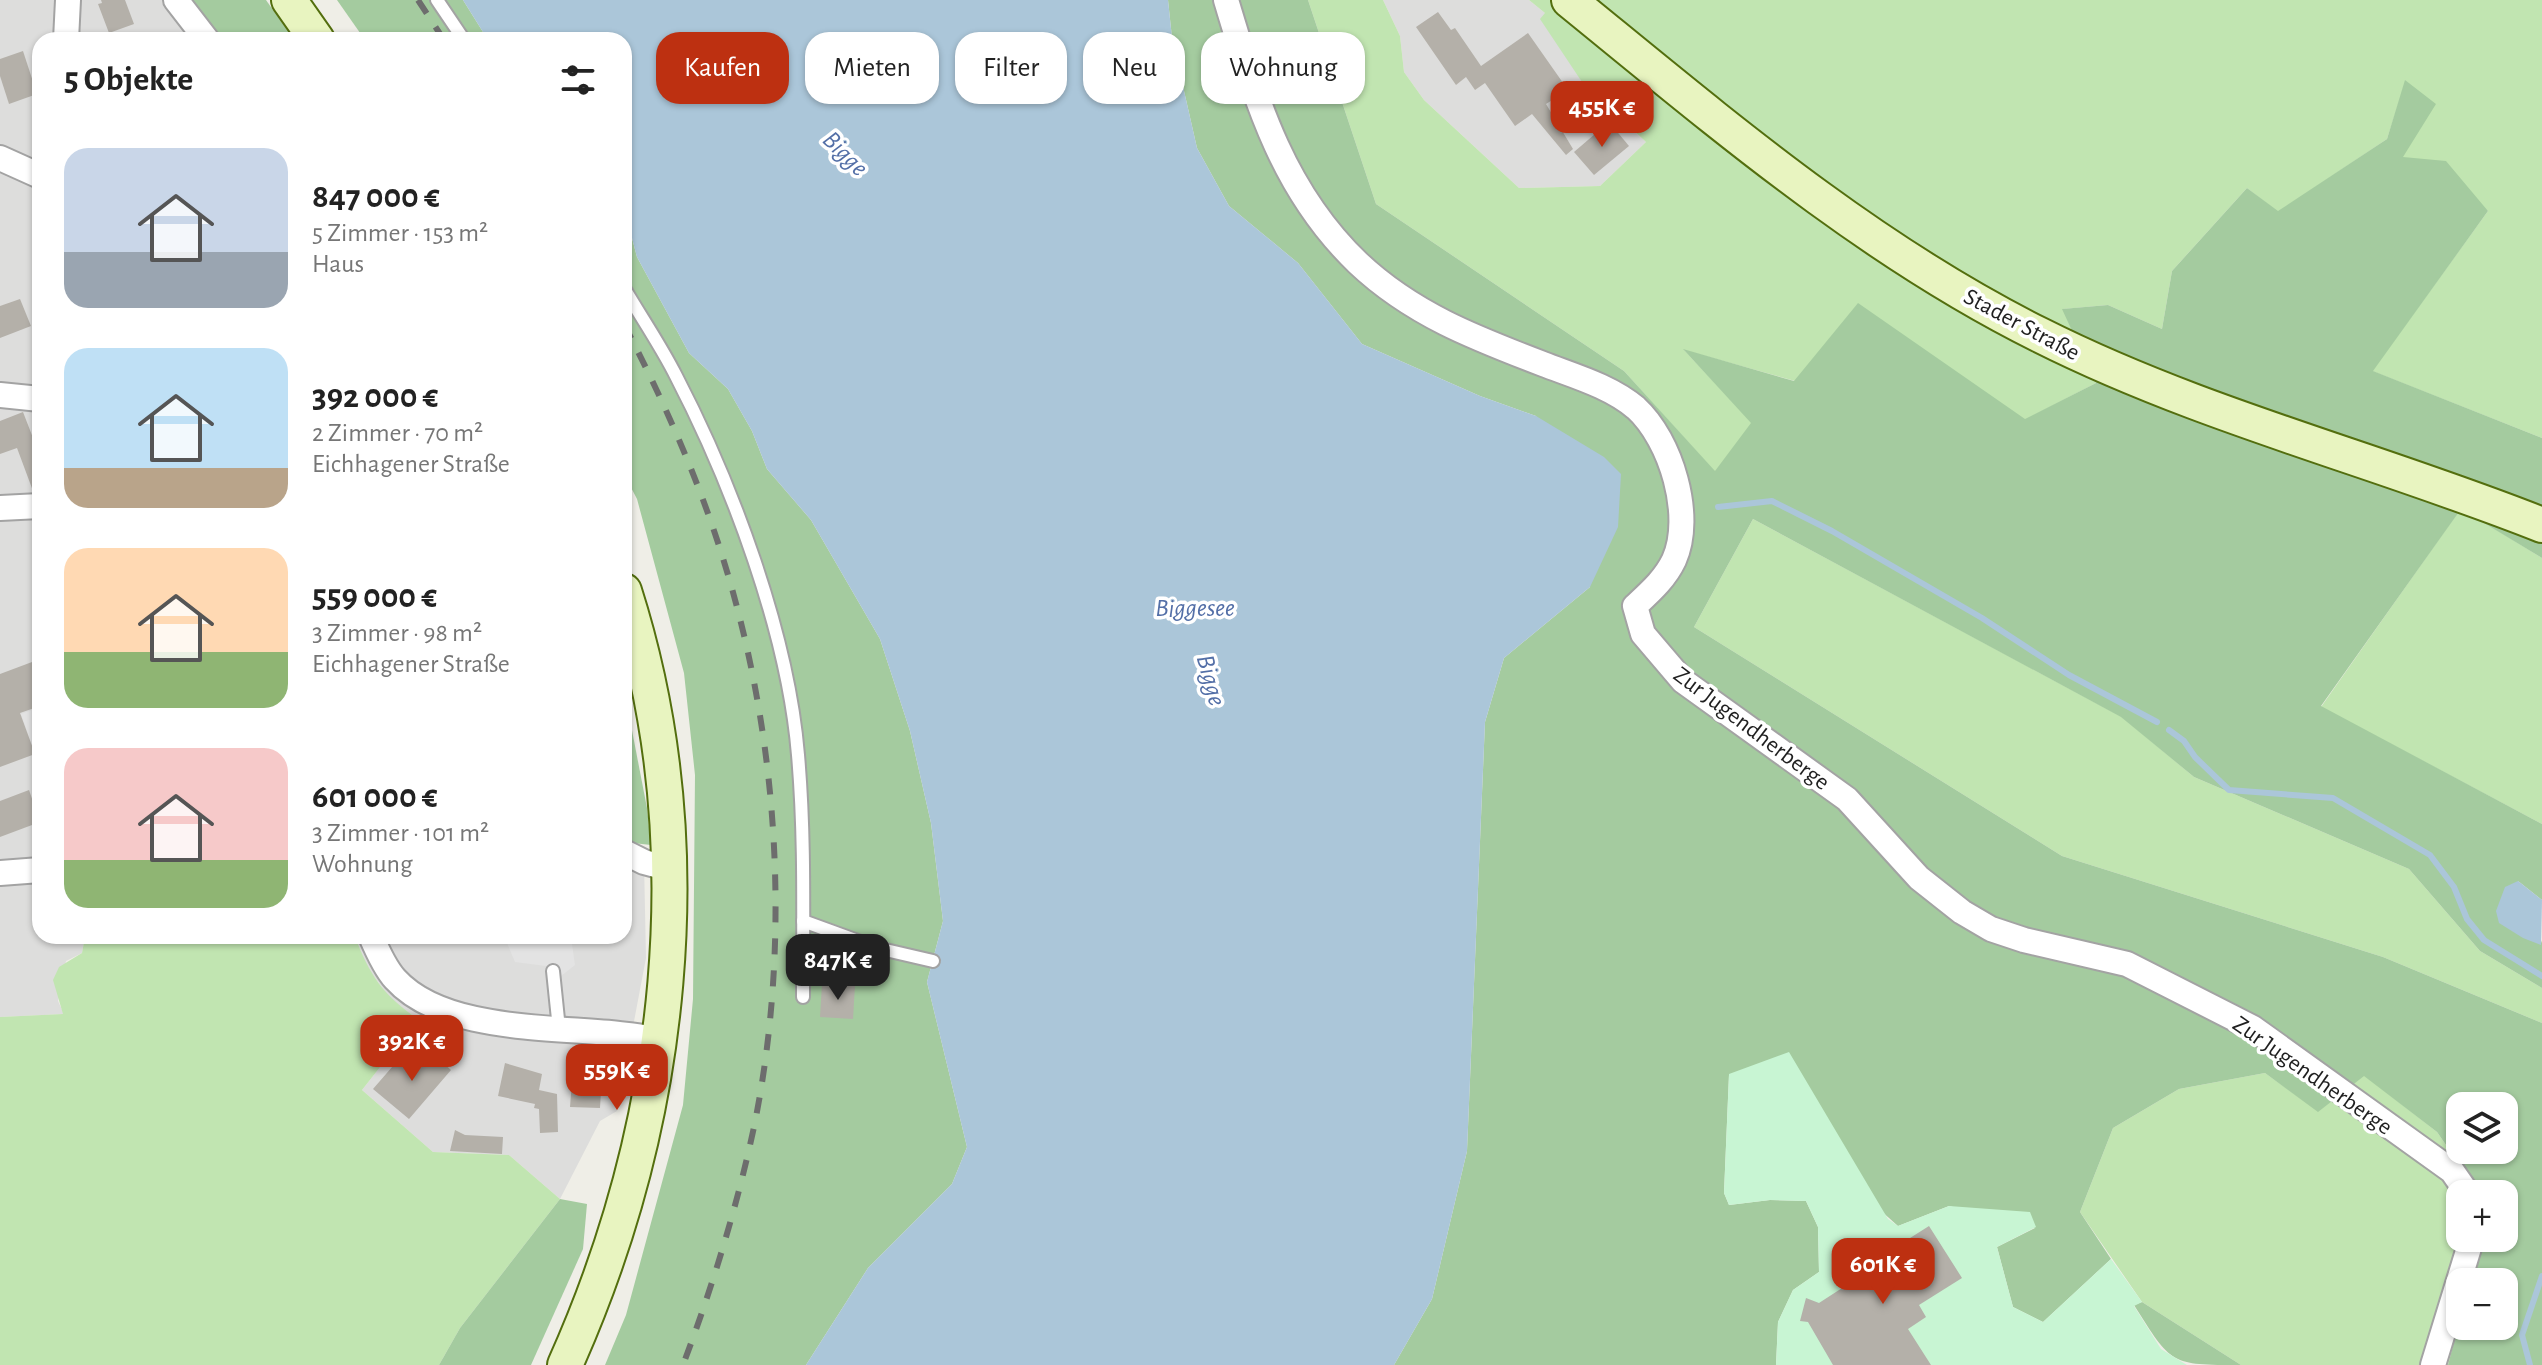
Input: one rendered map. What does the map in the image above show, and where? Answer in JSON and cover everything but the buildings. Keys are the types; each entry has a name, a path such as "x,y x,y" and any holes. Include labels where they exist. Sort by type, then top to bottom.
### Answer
{"street":[{"path":"66,32 68,0"},
{"path":"176,0 201,32"},
{"path":"289,0 311,32"},
{"name":"Zur Jugendherberge","path":"1226,0 1265,123 1290,176 1315,215 1357,262 1406,303 1454,330 1601,386 1636,409 1659,437 1672,466 1680,497 1680,527 1675,558 1659,585 1635,606 1643,634 1683,681 1847,799 1919,878 1962,912 1991,929 2024,940 2127,964 2253,1028 2452,1171 2458,1180"},
{"name":"Stader Straße","path":"1569,0 1701,108 1852,222 1917,266 2038,335 2106,367 2211,409 2542,525"},
{"path":"0,158 32,172"},
{"path":"0,395 32,398"},
{"path":"0,508 32,506"},
{"path":"565,1365 607,1260 628,1196 660,1040 669,939 670,869 655,718 632,624"},
{"path":"632,856 670,869"},
{"path":"0,873 32,871"},
{"path":"375,944 393,978 410,993 439,1008 512,1026 629,1033 660,1040"},
{"path":"2433,1365 2468,1252"}],"lane":[{"path":"437,0 459,32"},
{"path":"632,302 676,376 743,526 784,665 798,753 803,997"},
{"path":"803,921 877,948 933,961"},
{"path":"553,971 559,1029"}],"shaded area":[{"path":"0,0 164,0 190,32 32,32 32,944 84,944 82,953 66,961 58,1001 64,1014 0,1017"},
{"path":"1383,0 1529,0 1545,13 1582,82 1646,142 1600,186 1519,188 1424,100 1404,72 1400,36"},
{"path":"32,710 32,745 21,714"},
{"path":"632,856 644,862 646,958 617,1111 600,1121 560,1199 509,1155 433,1152 362,1090 418,1019 392,1001 366,966 358,944 632,944"},
{"path":"507,944 572,944 575,965 561,976 546,966 515,962"}],"green space":[{"path":"191,0 266,0 288,32 215,32"},
{"path":"337,0 463,0 483,32 359,32"},
{"path":"1168,0 1308,0 1319,32 1201,32 1201,104 1343,104 1376,204 1624,371 1715,471 1751,423 1683,349 1794,381 1858,303 2025,419 2096,383 2062,309 2108,305 2162,329 2172,271 2247,188 2278,211 2387,139 2405,80 2436,104 2403,157 2446,161 2488,211 2373,371 2542,438 2542,558 2461,509 2321,706 2542,824 2542,900 2518,881 2542,943 2542,988 2480,951 2409,869 2194,777 2121,717 1753,519 1694,627 2062,856 2383,957 2542,1023 2542,1365 2448,1365 2455,1340 2518,1340 2518,1268 2474,1268 2478,1252 2518,1252 2518,1180 2470,1180 2459,1164 2518,1164 2518,1092 2446,1092 2446,1145 2437,1132 2364,1076 2318,1112 2265,1073 2179,1089 2113,1128 2080,1212 2111,1259 2043,1322 2013,1307 1997,1247 2035,1228 1949,1206 1898,1226 1729,1075 1724,1193 1729,1205 1770,1200 1806,1201 1818,1227 1819,1272 1793,1290 1778,1322 1776,1365 1394,1365 1432,1299 1467,1151 1485,722 1504,658 1590,587 1536,416 1480,396 1362,344 1298,263 1229,206 1197,148 1185,95 1185,32 1171,32"},
{"path":"1308,0 1383,0 1400,36 1404,72 1424,100 1519,188 1600,186 1646,142 1582,82 1540,19 1545,13 1529,0 2542,0 2542,438 2372,371 2488,211 2402,157 2406,80 2387,139 2278,212 2247,188 2172,271 2162,329 2108,305 2063,309 2096,383 2025,420 1858,304 1795,381 1684,350 1752,423 1715,472 1624,371 1376,204 1343,104 1365,104 1365,32 1319,32"},
{"path":"632,238 637,257 689,353 728,389 752,431 767,469 811,520 880,639 910,731 931,823 943,921 927,982 967,1147 952,1184 868,1268 806,1365 605,1365 626,1315 683,1105 693,999 695,775 684,673 632,489"},
{"path":"2461,508 2542,558 2542,824 2321,707"},
{"path":"1753,519 2122,717 2194,777 2409,869 2480,951 2542,988 2542,1023 2383,957 2062,856 1694,627"},
{"path":"632,730 647,808 651,845 632,843"},
{"path":"84,944 358,944 379,984 418,1019 362,1090 433,1152 509,1155 560,1199 460,1328 439,1365 0,1365 0,1017 63,1014 53,980 59,967 82,953"},
{"path":"1789,1052 1888,1219 1898,1226 1949,1206 2030,1212 2036,1227 1997,1247 2013,1307 2043,1322 2111,1259 2142,1302 2134,1306 2161,1349 2187,1365 1776,1365 1778,1322 1793,1290 1819,1272 1818,1227 1806,1201 1770,1200 1729,1205 1724,1193 1729,1074"},
{"path":"2265,1073 2318,1111 2364,1075 2437,1132 2446,1145 2446,1164 2459,1164 2470,1180 2446,1180 2446,1252 2460,1252 2460,1268 2446,1268 2446,1340 2455,1340 2448,1365 2241,1365 2142,1302 2080,1212 2113,1128 2179,1089"},
{"path":"560,1199 587,1204 583,1249 531,1365 439,1365 460,1328"},
{"path":"2142,1302 2241,1365 2200,1364 2175,1358 2157,1340 2134,1305"}],"water":[{"name":"Biggesee","path":"463,0 1168,0 1171,32 1083,32 1083,104 1185,104 1185,95 1197,148 1229,206 1298,263 1362,344 1480,396 1536,416 1604,457 1621,474 1618,527 1590,587 1504,658 1485,722 1467,1151 1432,1299 1394,1365 806,1365 868,1268 952,1184 967,1147 927,982 943,921 931,823 910,731 880,639 811,520 767,469 752,431 728,389 689,353 637,257 632,238 632,32 483,32"},
{"path":"2518,881 2542,900 2541,945 2499,923 2496,911 2505,887"}],"waterway":[{"path":"1718,507 1772,501 1832,531 1982,618 2069,675 2157,722"},
{"path":"2169,730 2184,741 2195,757 2229,790 2333,798 2430,855 2454,887 2467,919 2484,940 2542,976"},
{"path":"2530,1365 2522,1335 2542,1276"}],"railway":[{"path":"418,0 439,32"},
{"path":"632,340 701,493 741,621 756,692 774,838 776,911 773,984 766,1056 754,1127 723,1247 683,1365"}],"water label":[{"name":"Bigge","path":"846,153"},
{"name":"Bigge","path":"1212,680"}]}
